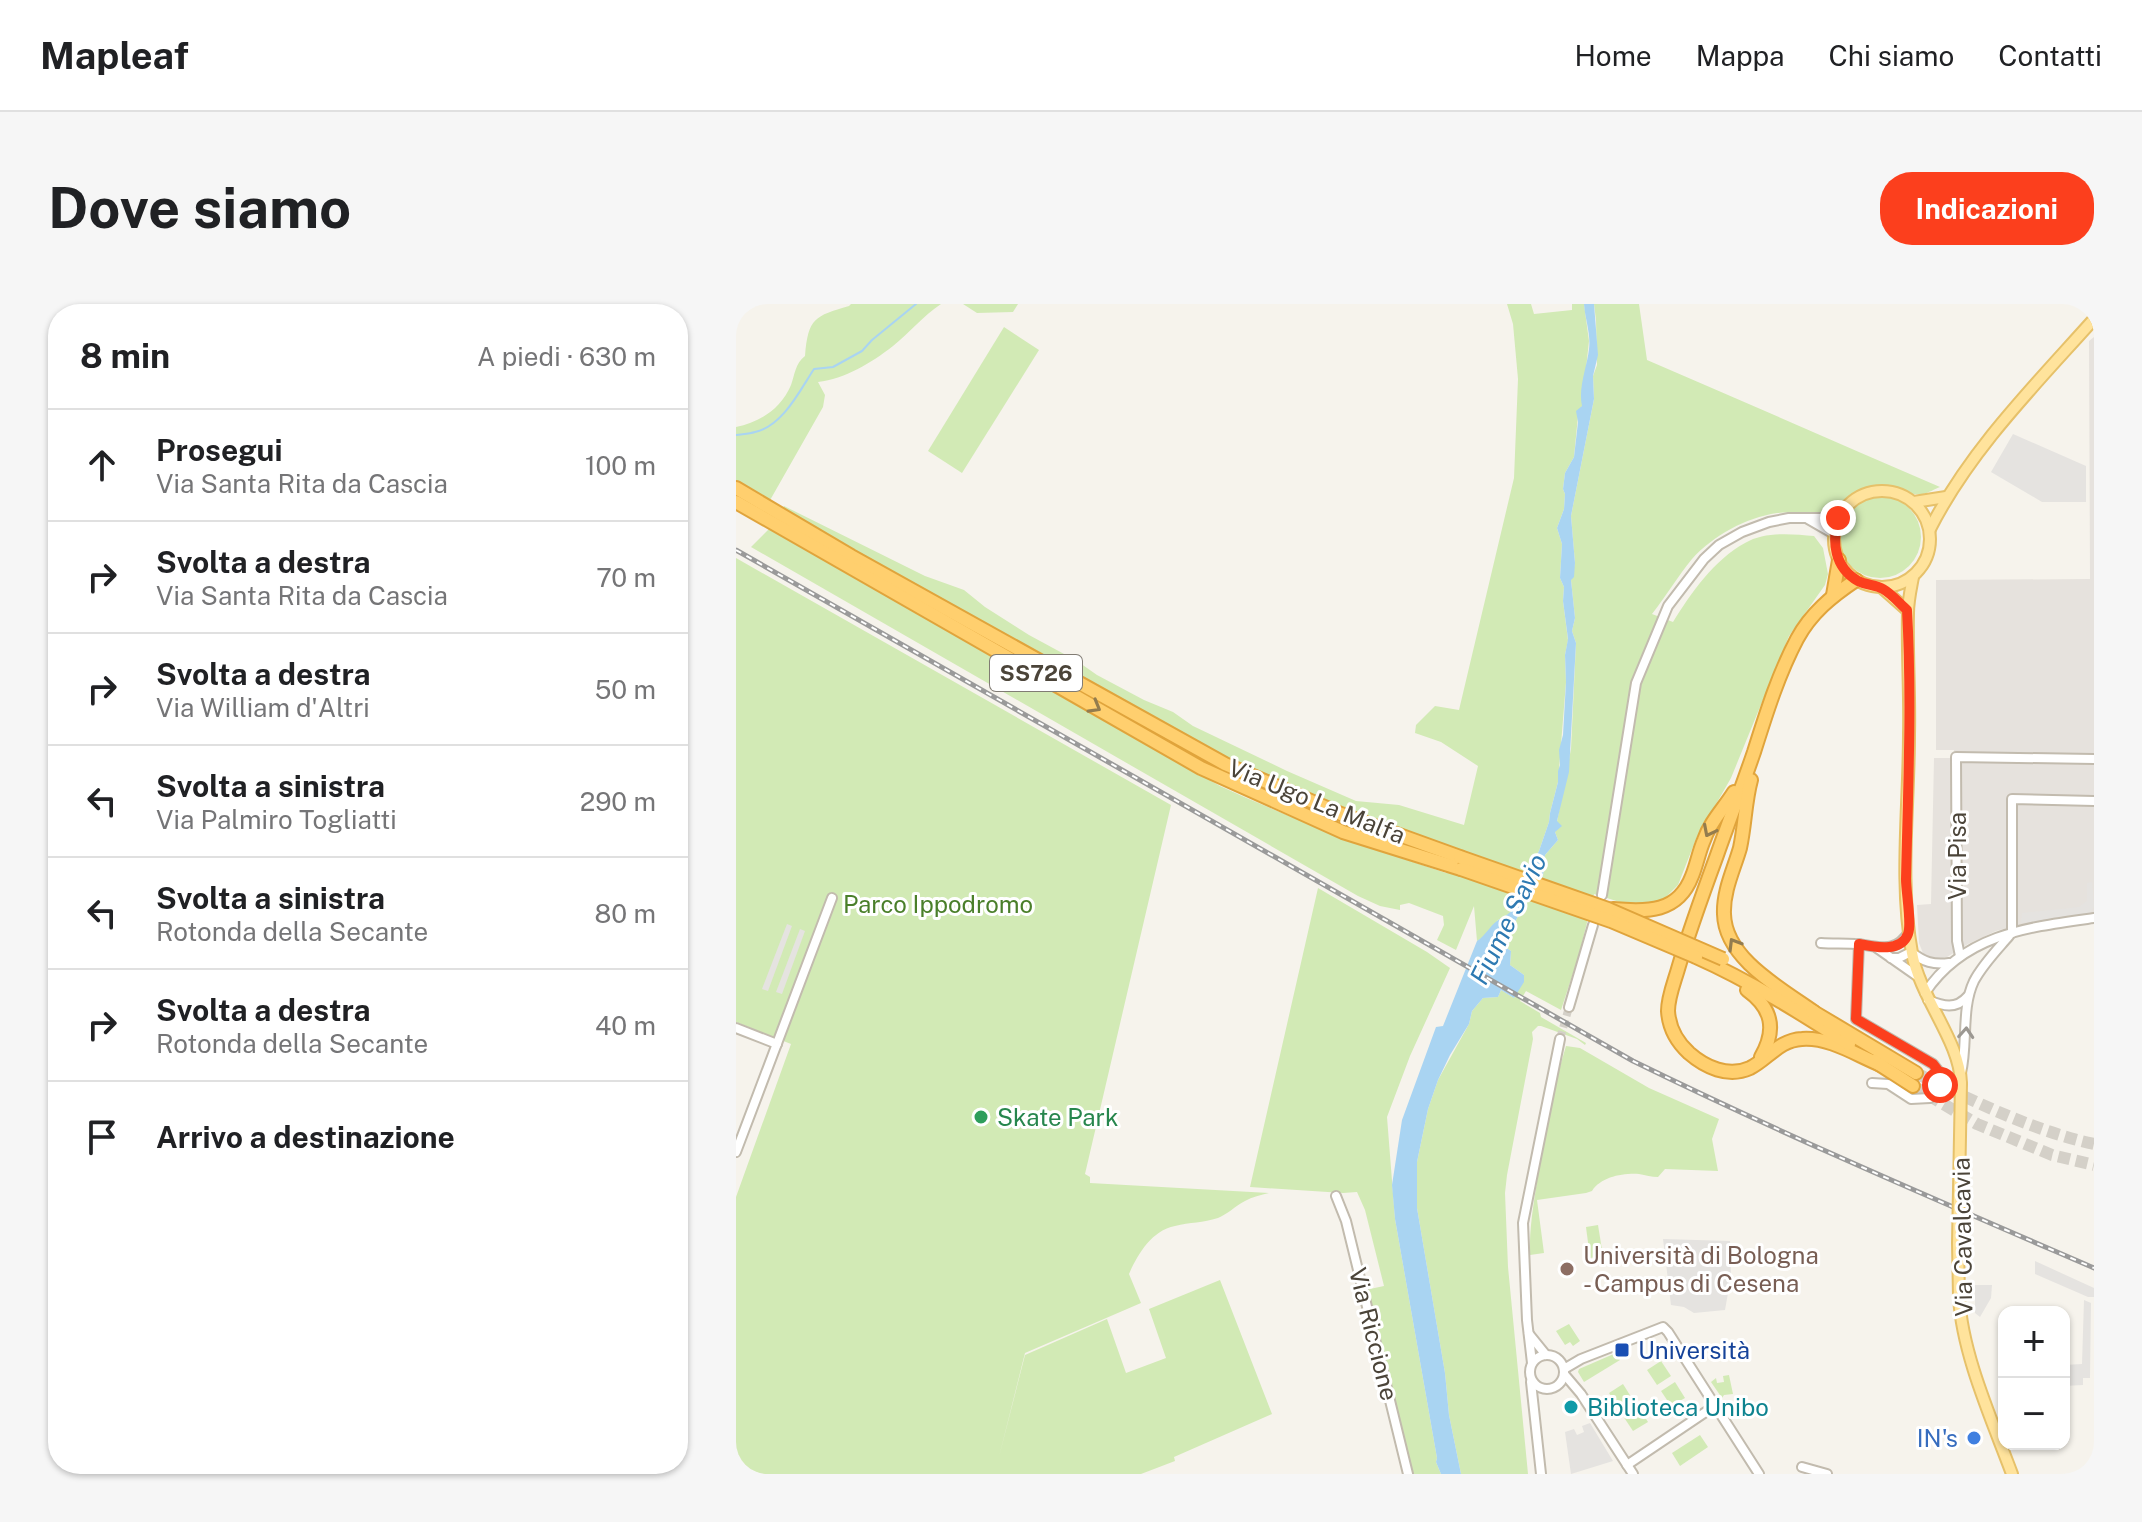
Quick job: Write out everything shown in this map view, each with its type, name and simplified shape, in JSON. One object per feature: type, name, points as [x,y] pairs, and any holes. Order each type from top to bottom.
[{"type":"highway","name":"Via Ugo La Malfa","points":[[736,488],[851,556],[1225,764],[1460,863],[1611,921],[1728,971],[1881,1065],[1915,1079],[1814,1012],[1723,959],[1608,909],[1460,863],[1343,832],[1201,768],[736,502]]},
{"type":"highway","points":[[1833,595],[1839,560]]},
{"type":"highway","points":[[1856,580],[1833,595],[1813,615],[1798,638],[1773,695],[1686,941],[1670,995],[1668,1013],[1677,1042],[1704,1064],[1719,1071],[1733,1072],[1751,1067],[1789,1041],[1816,1039],[1881,1065]]},
{"type":"highway","points":[[1773,695],[1748,792],[1740,846],[1726,894],[1725,923],[1727,934],[1747,963],[1814,1012]]},
{"type":"highway","points":[[1608,909],[1659,909],[1675,901],[1691,879],[1711,824],[1749,765]]},
{"type":"highway","points":[[1696,957],[1749,991],[1767,1010],[1770,1032],[1760,1060]]},
{"type":"main road","points":[[1930,529],[1946,497],[1987,441],[2093,319]]},
{"type":"main road","points":[[1877,491],[1898,493],[1914,502],[1925,515],[1930,529],[1929,554],[1921,568],[1899,585],[1869,586],[1856,580],[1846,571],[1835,549],[1834,534],[1838,518],[1849,503],[1877,491]]},
{"type":"main road","points":[[1914,502],[1946,497]]},
{"type":"main road","points":[[1913,577],[1907,610],[1909,734],[1906,891],[1909,932],[1917,976],[1947,1038],[1961,1079]]},
{"type":"main road","points":[[1881,587],[1907,610]]},
{"type":"main road","name":"Via Cavalcavia","points":[[1961,1079],[1960,1312],[1973,1366],[2012,1474]]},
{"type":"street","points":[[1807,518],[1834,534]]},
{"type":"street","points":[[1602,895],[1636,683],[1668,606],[1704,559],[1719,545],[1742,532],[1769,522],[1838,518]]},
{"type":"street","name":"Via Pisa","points":[[1960,956],[1957,941],[1956,757],[2094,759]]},
{"type":"street","points":[[2012,933],[2012,799],[2094,801]]},
{"type":"street","points":[[736,1152],[832,898]]},
{"type":"street","points":[[1971,992],[1959,1004],[1949,1006],[1926,997],[1931,983],[1965,951],[2038,926],[2094,918]]},
{"type":"street","points":[[1569,1007],[1593,925]]},
{"type":"street","points":[[1877,948],[1898,944],[1909,932]]},
{"type":"street","name":"Via Cavalcavia","points":[[1961,1079],[1973,983],[1986,962],[2012,933]]},
{"type":"street","points":[[1821,943],[1877,948],[1917,976]]},
{"type":"street","points":[[1859,944],[1856,1019],[1933,1064],[1940,1073],[1940,1085],[1930,1098],[1911,1099],[1888,1084],[1872,1083]]},
{"type":"street","points":[[1891,958],[1911,952],[1927,962],[1950,963]]},
{"type":"street","points":[[736,1028],[777,1044]]},
{"type":"street","points":[[1541,1474],[1529,1372],[1532,1363],[1523,1263],[1523,1223],[1560,1039]]},
{"type":"street","name":"Via Riccione","points":[[1336,1196],[1346,1221],[1408,1474]]},
{"type":"street","points":[[1559,1385],[1564,1372],[1581,1359],[1663,1327],[1759,1474]]},
{"type":"street","points":[[1528,1333],[1546,1355],[1558,1359],[1581,1359]]},
{"type":"street","points":[[1532,1363],[1546,1355]]},
{"type":"street","points":[[1558,1359],[1633,1474]]},
{"type":"street","points":[[1531,1381],[1544,1390],[1559,1385],[1568,1386],[1581,1394]]},
{"type":"street","points":[[1533,1412],[1536,1399],[1544,1390]]},
{"type":"street","points":[[1627,1465],[1716,1405]]},
{"type":"street","points":[[1802,1467],[1827,1474]]},
{"type":"shaded area","points":[[2094,337],[2094,915],[2018,925],[1996,931],[1947,957],[1929,957],[1923,953],[1919,943],[1917,905],[1931,904],[1934,758],[1954,758],[1954,750],[1936,750],[1936,580],[2090,579],[2089,341]]},
{"type":"shaded area","points":[[2013,434],[2086,466],[2086,502],[2042,502],[1991,472]]},
{"type":"shaded area","points":[[2092,882],[2094,906],[2089,915],[2021,923],[2022,913],[2079,907],[2087,901],[2087,883]]},
{"type":"shaded area","points":[[787,924],[792,926],[768,991],[762,989]]},
{"type":"shaded area","points":[[800,929],[805,931],[782,994],[776,992]]},
{"type":"shaded area","points":[[1663,1239],[1730,1241],[1731,1276],[1725,1310],[1694,1313],[1671,1305]]},
{"type":"shaded area","points":[[2035,1261],[2094,1288],[2094,1297],[2035,1274]]},
{"type":"shaded area","points":[[1975,1285],[1992,1285],[1991,1298],[1980,1317],[1975,1313]]},
{"type":"shaded area","points":[[2084,1300],[2091,1303],[2090,1378],[2083,1378],[2083,1385],[2070,1386],[2070,1365],[2082,1364]]},
{"type":"shaded area","points":[[1590,1423],[1613,1461],[1571,1474],[1565,1432],[1574,1429],[1577,1435],[1584,1432],[1582,1426]]},
{"type":"green space","points":[[851,304],[941,304],[876,358],[848,374],[818,382],[825,395],[823,407],[769,502],[736,483],[736,427],[753,422],[776,408],[805,356],[808,334],[815,320]]},
{"type":"green space","points":[[963,304],[1018,304],[1013,312],[977,313]]},
{"type":"green space","points":[[1507,304],[1531,304],[1534,314],[1572,310],[1572,304],[1584,304],[1589,341],[1582,406],[1578,416],[1574,457],[1565,473],[1564,509],[1557,528],[1562,544],[1560,578],[1564,587],[1568,640],[1566,682],[1558,782],[1539,851],[1528,868],[1509,914],[1498,920],[1487,935],[1477,941],[1474,906],[1456,950],[1437,940],[1444,925],[1443,916],[1409,903],[1400,905],[1400,910],[1380,906],[1358,896],[751,547],[770,528],[1220,786],[1332,833],[1446,873],[1457,848],[1351,813],[1230,762],[782,509],[784,506],[925,576],[964,590],[985,607],[1097,675],[1287,771],[1356,801],[1399,805],[1464,825],[1478,766],[1441,742],[1415,733],[1416,725],[1435,706],[1459,710],[1514,478],[1518,379],[1513,324]]},
{"type":"green space","points":[[1594,304],[1639,304],[1647,360],[1940,487],[1916,494],[1883,486],[1869,487],[1827,511],[1777,513],[1742,523],[1710,542],[1692,559],[1652,614],[1673,622],[1713,568],[1753,539],[1779,534],[1814,536],[1823,548],[1828,574],[1825,585],[1789,636],[1731,778],[1696,839],[1678,885],[1661,902],[1638,906],[1594,894],[1561,1010],[1526,991],[1520,1001],[1586,1043],[1541,1026],[1532,1032],[1507,1175],[1508,1267],[1528,1474],[1461,1474],[1417,1208],[1417,1162],[1428,1109],[1438,1080],[1469,1024],[1472,1011],[1483,998],[1498,997],[1501,990],[1514,998],[1524,975],[1510,965],[1511,951],[1498,942],[1508,937],[1543,876],[1545,855],[1558,840],[1555,832],[1571,749],[1576,643],[1572,631],[1575,618],[1571,580],[1575,563],[1571,516],[1594,399],[1593,376],[1597,365]]},
{"type":"green space","points":[[1004,327],[1039,350],[962,473],[928,451]]},
{"type":"green space","points":[[1872,496],[1888,496],[1903,503],[1914,514],[1921,537],[1918,553],[1909,566],[1888,578],[1872,578],[1857,571],[1846,560],[1839,545],[1839,529],[1846,514],[1857,503]]},
{"type":"green space","name":"Parco Ippodromo","points":[[736,558],[1171,805],[1085,1174],[1090,1177],[1090,1183],[1269,1193],[1248,1200],[1218,1218],[1175,1226],[1159,1233],[1141,1251],[1129,1274],[1141,1303],[1025,1353],[999,1457],[1025,1355],[1107,1319],[1126,1373],[1166,1358],[1149,1309],[1220,1280],[1272,1414],[1141,1474],[736,1474],[736,1197],[791,1044],[736,1022]]},
{"type":"green space","points":[[1318,888],[1450,968],[1410,1056],[1387,1117],[1395,1219],[1436,1462],[1441,1474],[1412,1474],[1365,1290],[1384,1286],[1365,1210],[1357,1192],[1250,1187]]},
{"type":"green space","points":[[1566,1046],[1580,1048],[1649,1088],[1719,1119],[1712,1139],[1718,1171],[1665,1169],[1658,1177],[1619,1175],[1606,1179],[1586,1193],[1537,1200],[1544,1253],[1530,1255],[1532,1215],[1541,1159]]},
{"type":"green space","points":[[1598,1225],[1603,1256],[1590,1258],[1586,1227]]},
{"type":"green space","points":[[1569,1324],[1580,1341],[1573,1346],[1570,1342],[1565,1345],[1556,1331]]},
{"type":"green space","points":[[1616,1353],[1620,1360],[1584,1382],[1579,1369]]},
{"type":"green space","points":[[1661,1361],[1671,1376],[1657,1385],[1647,1370]]},
{"type":"green space","points":[[1729,1375],[1733,1394],[1722,1398],[1711,1382],[1716,1378],[1717,1383],[1724,1382],[1723,1376]]},
{"type":"green space","points":[[1675,1382],[1685,1398],[1671,1406],[1661,1391]]},
{"type":"green space","points":[[1623,1384],[1633,1400],[1619,1409],[1609,1393]]},
{"type":"green space","points":[[1638,1406],[1648,1422],[1633,1431],[1623,1416]]},
{"type":"green space","points":[[1700,1435],[1708,1447],[1680,1466],[1672,1453]]},
{"type":"water","name":"Fiume Savio","points":[[1584,304],[1594,304],[1598,355],[1593,376],[1594,399],[1571,516],[1575,563],[1571,580],[1575,618],[1572,631],[1576,643],[1569,772],[1557,821],[1562,826],[1555,832],[1558,840],[1545,855],[1543,876],[1508,937],[1498,942],[1511,951],[1510,965],[1524,975],[1524,982],[1514,998],[1501,990],[1498,997],[1483,998],[1472,1011],[1469,1024],[1438,1080],[1428,1109],[1417,1162],[1417,1208],[1461,1474],[1441,1474],[1436,1462],[1392,1185],[1402,1120],[1436,1027],[1443,1026],[1477,941],[1514,908],[1512,897],[1539,851],[1558,782],[1568,639],[1564,587],[1560,578],[1562,544],[1557,528],[1564,509],[1565,473],[1574,457],[1578,422],[1576,411],[1582,406],[1582,385],[1589,349]]},
{"type":"waterway","points":[[736,435],[755,432],[774,423],[790,406],[814,369],[833,367],[862,351],[916,304]]},
{"type":"tunnel","points":[[1560,1039],[1569,1007]]},
{"type":"tunnel","points":[[1916,1073],[2025,1123],[2094,1144]]},
{"type":"tunnel","points":[[1913,1086],[1977,1124],[2052,1155],[2094,1165]]},
{"type":"railway","points":[[736,550],[1633,1061],[1804,1141],[2094,1268]]},
{"type":"place","name":"Skate Park","points":[[981,1117]]},
{"type":"place","name":"Università di Bologna - Campus di Cesena","points":[[1567,1269]]},
{"type":"place","name":"Università","points":[[1622,1350]]},
{"type":"place","name":"Biblioteca Unibo","points":[[1571,1407]]},
{"type":"place","name":"IN's","points":[[1974,1438]]},
{"type":"route","points":[[1838,518],[1834,534],[1839,560],[1856,580],[1881,587],[1907,610],[1909,641],[1906,891],[1909,932],[1904,940],[1888,947],[1859,944],[1856,1019],[1933,1064],[1940,1073],[1940,1085]]}]
